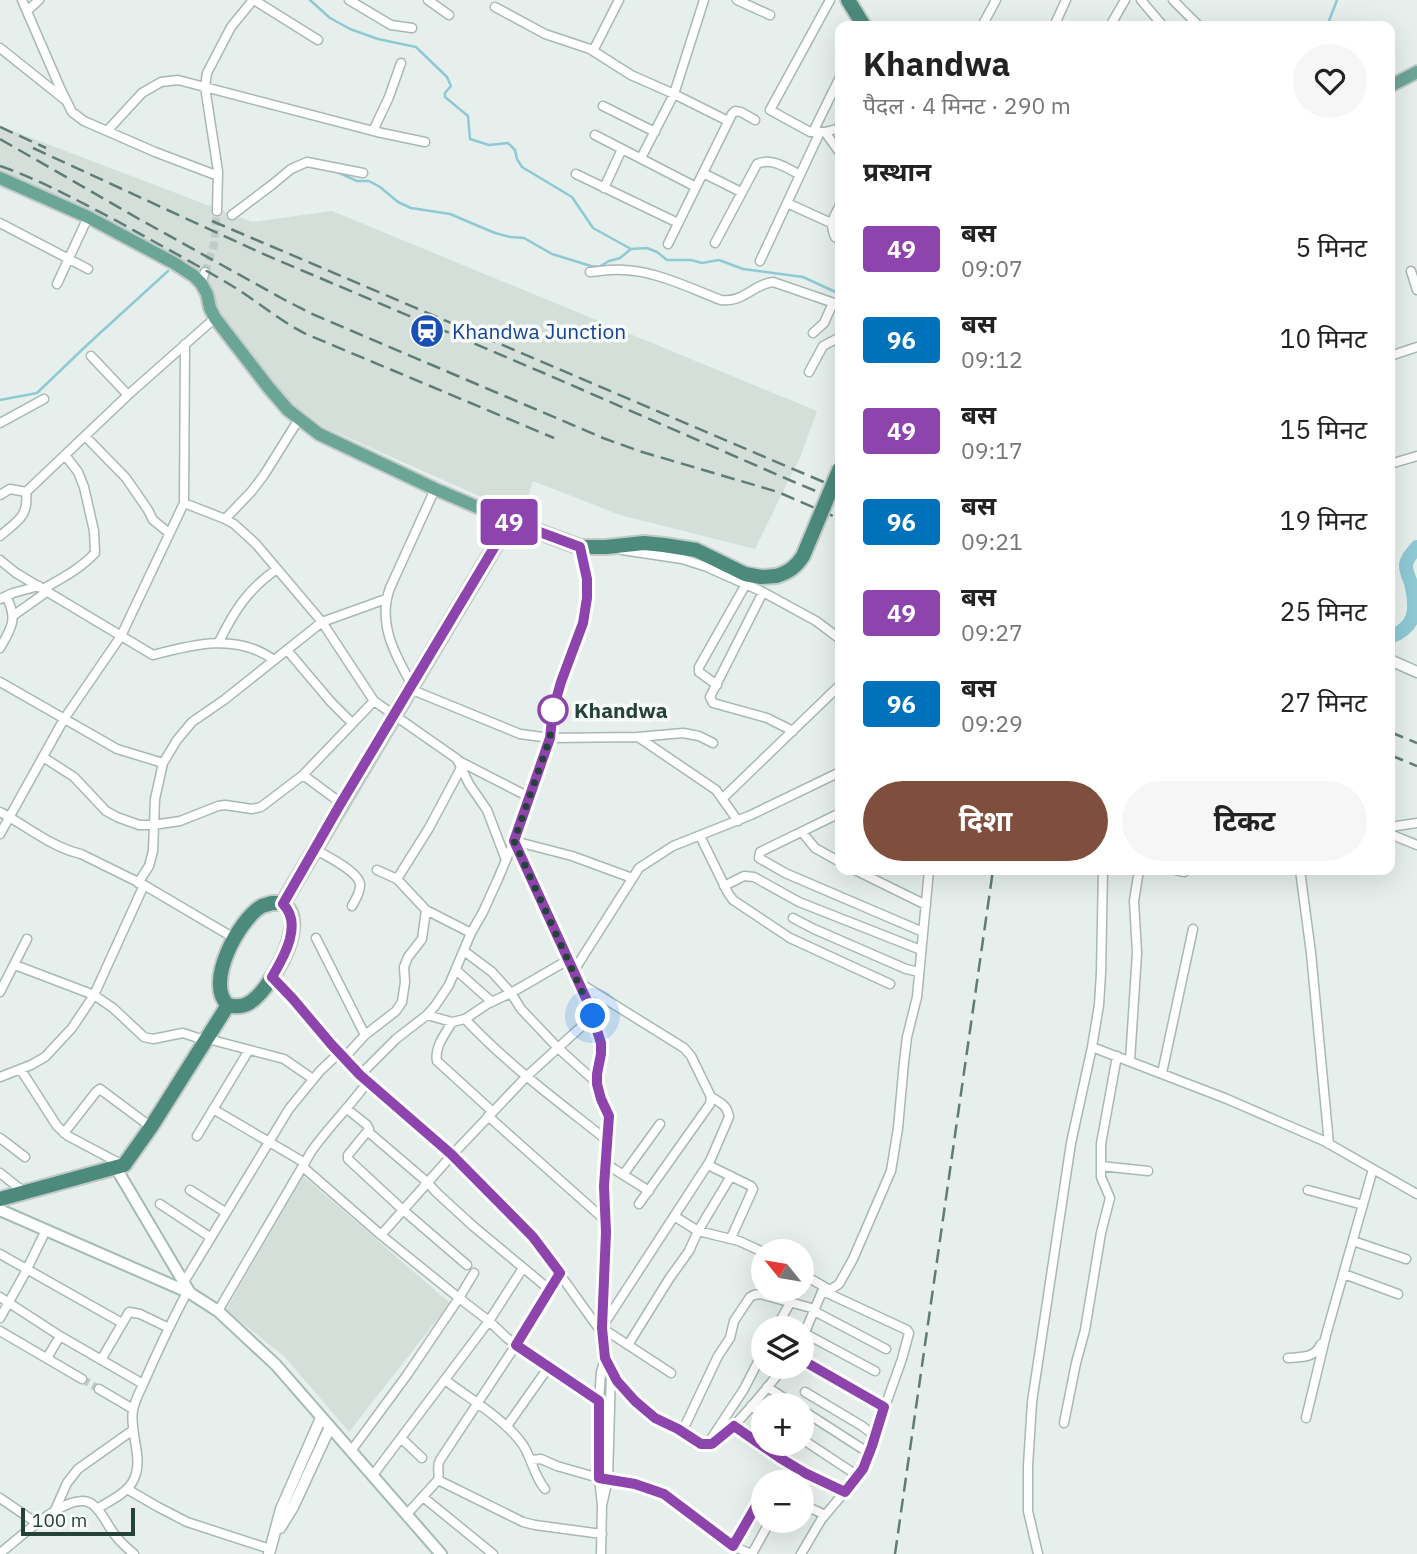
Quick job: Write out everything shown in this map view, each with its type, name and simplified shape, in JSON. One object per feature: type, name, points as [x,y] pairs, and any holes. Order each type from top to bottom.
[{"type":"highway","points":[[848,0],[861,21]]},
{"type":"highway","points":[[283,904],[510,521],[580,547],[643,543],[696,550],[745,573],[761,577],[776,576],[794,568],[803,556],[835,480]]},
{"type":"highway","points":[[272,903],[283,904],[289,910],[292,931],[281,963],[260,994],[242,1006],[228,1005],[220,995],[221,968],[234,938],[261,907],[272,903]]},
{"type":"highway","points":[[0,1199],[120,1167],[151,1127],[228,1005]]},
{"type":"main road","points":[[1395,83],[1417,72]]},
{"type":"main road","points":[[0,177],[88,217],[194,276],[203,277],[215,318],[288,410],[319,433],[435,489],[510,521]]},
{"type":"main road","points":[[120,1167],[187,1289]]},
{"type":"main road","points":[[0,1210],[187,1289],[218,1311],[276,1365],[441,1554]]},
{"type":"street","points":[[22,0],[72,112],[84,121],[155,152],[213,174],[218,171]]},
{"type":"street","points":[[27,11],[39,0]]},
{"type":"street","points":[[217,211],[218,171],[205,87],[207,73],[231,27],[253,0],[318,40]]},
{"type":"street","points":[[349,0],[391,25],[412,28]]},
{"type":"street","points":[[428,0],[449,15]]},
{"type":"street","points":[[593,51],[619,0]]},
{"type":"street","points":[[641,159],[674,94],[704,0]]},
{"type":"street","points":[[737,0],[770,15]]},
{"type":"street","points":[[830,0],[770,110],[810,132],[835,129]]},
{"type":"street","points":[[985,21],[996,0]]},
{"type":"street","points":[[1056,21],[1066,0]]},
{"type":"street","points":[[1114,21],[1125,0]]},
{"type":"street","points":[[1142,0],[1159,21]]},
{"type":"street","points":[[1173,0],[1194,21]]},
{"type":"street","points":[[495,6],[545,34],[593,51],[631,75],[728,121]]},
{"type":"street","points":[[0,48],[66,101]]},
{"type":"street","points":[[373,131],[401,63]]},
{"type":"street","points":[[107,131],[142,93],[161,82],[178,80],[425,142]]},
{"type":"street","points":[[760,261],[819,132],[835,90]]},
{"type":"street","points":[[603,106],[655,132]]},
{"type":"street","points":[[668,244],[735,111],[755,120]]},
{"type":"street","points":[[819,132],[835,148]]},
{"type":"street","points":[[595,135],[696,187]]},
{"type":"street","points":[[604,188],[622,149]]},
{"type":"street","points":[[715,243],[757,164],[764,160],[773,162],[800,175]]},
{"type":"street","points":[[232,215],[291,169],[307,162],[363,173]]},
{"type":"street","points":[[703,173],[741,192]]},
{"type":"street","points":[[576,174],[678,223]]},
{"type":"street","points":[[787,203],[831,223]]},
{"type":"street","points":[[835,215],[831,223],[835,237]]},
{"type":"street","points":[[57,284],[88,217]]},
{"type":"street","points":[[0,223],[88,269]]},
{"type":"street","points":[[590,272],[633,270],[730,301],[739,299],[763,284],[773,282],[835,304]]},
{"type":"street","points":[[1411,271],[1417,290]]},
{"type":"street","points":[[813,333],[824,323],[835,306]]},
{"type":"street","points":[[26,492],[128,395],[215,318]]},
{"type":"street","points":[[809,372],[823,346],[835,340]]},
{"type":"street","points":[[0,834],[64,719],[121,636],[184,503],[184,344]]},
{"type":"street","points":[[1395,354],[1417,347]]},
{"type":"street","points":[[91,356],[128,395]]},
{"type":"street","points":[[0,424],[44,399]]},
{"type":"street","points":[[225,519],[257,484],[299,419]]},
{"type":"street","points":[[86,436],[126,478],[153,520],[169,533]]},
{"type":"street","points":[[14,615],[43,589],[74,572],[95,553],[94,531],[84,487],[78,472],[65,455]]},
{"type":"street","points":[[1395,463],[1417,456]]},
{"type":"street","points":[[0,495],[10,489],[26,492]]},
{"type":"street","points":[[435,489],[386,599],[386,623],[390,638],[411,687],[520,734],[550,738],[692,733],[713,743]]},
{"type":"street","points":[[0,536],[24,515],[26,492]]},
{"type":"street","points":[[184,503],[234,524],[256,544],[322,622],[374,701],[459,764],[529,797]]},
{"type":"street","points":[[218,1311],[321,1137],[347,1109],[364,1078],[396,1039],[427,1015],[442,996],[456,970],[514,841],[550,738],[553,710],[583,623],[587,598],[587,579],[580,547]]},
{"type":"street","points":[[606,547],[682,559],[707,567],[762,592],[816,621],[835,635]]},
{"type":"street","points":[[0,560],[16,573],[153,655],[219,642],[252,648],[274,660]]},
{"type":"street","points":[[219,642],[239,604],[277,569]]},
{"type":"street","points":[[717,685],[699,672],[699,667],[746,584]]},
{"type":"street","points":[[0,648],[13,623],[14,615],[3,597],[43,589]]},
{"type":"street","points":[[762,592],[710,698],[713,703],[767,718],[793,731]]},
{"type":"street","points":[[0,1077],[21,1070],[45,1057],[78,1019],[94,995],[149,866],[153,851],[155,799],[163,763],[177,740],[192,722],[322,622],[386,599]]},
{"type":"street","points":[[287,650],[352,723]]},
{"type":"street","points":[[1395,662],[1417,672]]},
{"type":"street","points":[[0,681],[117,749],[163,763]]},
{"type":"street","points":[[723,798],[835,690]]},
{"type":"street","points":[[43,757],[74,777],[106,811],[139,825],[180,821],[225,805],[252,809],[261,807],[303,775],[374,701]]},
{"type":"street","points":[[638,737],[704,781],[723,798],[738,821]]},
{"type":"street","points":[[459,764],[487,810],[506,860]]},
{"type":"street","points":[[397,879],[429,828],[459,764]]},
{"type":"street","points":[[573,972],[632,878],[639,868],[652,858],[673,846],[738,821],[835,774]]},
{"type":"street","points":[[303,775],[341,803]]},
{"type":"street","points":[[0,812],[52,843],[81,854],[141,884],[234,938]]},
{"type":"street","points":[[835,816],[760,852],[759,858],[785,873],[923,932]]},
{"type":"street","points":[[1395,826],[1417,823]]},
{"type":"street","points":[[802,832],[815,848],[835,859]]},
{"type":"street","points":[[700,836],[733,900],[790,938],[890,984]]},
{"type":"street","points":[[1395,836],[1417,845]]},
{"type":"street","points":[[514,841],[572,856],[632,878]]},
{"type":"street","points":[[514,841],[593,1016],[601,1043],[597,1084],[609,1116],[604,1186],[606,1222],[602,1329],[605,1358],[611,1371],[635,1401],[655,1418],[701,1444],[712,1444],[720,1439],[751,1406]]},
{"type":"street","points":[[314,849],[352,872],[358,879],[359,893],[352,906]]},
{"type":"street","points":[[377,870],[397,879],[426,910],[471,933]]},
{"type":"street","points":[[865,875],[926,905]]},
{"type":"street","points":[[824,1289],[830,1290],[839,1284],[853,1259],[891,1171],[907,1037],[915,1007],[929,875]]},
{"type":"street","points":[[1038,1554],[1028,1511],[1032,1402],[1071,1143],[1099,1005],[1103,875]]},
{"type":"street","points":[[1130,1061],[1137,953],[1134,901],[1138,875]]},
{"type":"street","points":[[1301,875],[1311,953],[1329,1144]]},
{"type":"street","points":[[724,886],[744,876],[754,877],[799,902],[921,950]]},
{"type":"street","points":[[97,1509],[133,1483],[138,1469],[133,1409],[210,1237],[289,1109],[313,1079],[396,1011],[402,1002],[404,967],[422,939],[426,910]]},
{"type":"street","points":[[793,918],[895,964],[919,972]]},
{"type":"street","points":[[1162,1073],[1193,929]]},
{"type":"street","points":[[316,938],[365,1035]]},
{"type":"street","points":[[0,992],[27,939]]},
{"type":"street","points":[[464,951],[492,972],[521,1009],[597,1084]]},
{"type":"street","points":[[427,1015],[452,1022],[465,1019],[568,960]]},
{"type":"street","points":[[15,965],[94,995],[113,1008],[144,1037],[153,1039],[183,1033],[208,1039],[284,1059],[313,1079]]},
{"type":"street","points":[[456,970],[492,1002]]},
{"type":"street","points":[[272,977],[341,1056],[452,1155],[533,1237],[602,1329],[671,1373]]},
{"type":"street","points":[[578,982],[684,1048],[691,1056],[712,1097],[728,1109],[729,1117],[708,1165],[602,1329]]},
{"type":"street","points":[[381,1236],[427,1182],[526,1077],[593,1016]]},
{"type":"street","points":[[465,1019],[526,1077],[608,1141]]},
{"type":"street","points":[[452,1022],[438,1047],[435,1055],[437,1060],[606,1222]]},
{"type":"street","points":[[1092,1047],[1227,1099],[1329,1144],[1417,1194]]},
{"type":"street","points":[[197,1136],[249,1050]]},
{"type":"street","points":[[1064,1423],[1085,1330],[1101,1233],[1111,1198],[1101,1177],[1101,1144],[1118,1056]]},
{"type":"street","points":[[21,1070],[64,1133],[120,1167]]},
{"type":"street","points":[[64,1133],[100,1089],[151,1127]]},
{"type":"street","points":[[639,1204],[710,1104],[712,1097]]},
{"type":"street","points":[[213,1109],[304,1165],[381,1236],[516,1345],[599,1401]]},
{"type":"street","points":[[347,1109],[367,1125],[369,1133],[427,1182],[464,1218],[550,1290]]},
{"type":"street","points":[[622,1175],[660,1124]]},
{"type":"street","points":[[369,1133],[360,1140],[348,1155],[348,1159],[467,1265]]},
{"type":"street","points":[[0,1138],[25,1157]]},
{"type":"street","points":[[606,1164],[649,1191]]},
{"type":"street","points":[[708,1165],[753,1189],[731,1238]]},
{"type":"street","points":[[1101,1166],[1148,1171]]},
{"type":"street","points":[[1306,1418],[1326,1335],[1373,1169]]},
{"type":"street","points":[[0,1173],[24,1192]]},
{"type":"street","points":[[628,1345],[668,1279],[689,1251],[731,1176]]},
{"type":"street","points":[[190,1190],[225,1212]]},
{"type":"street","points":[[1308,1190],[1363,1205]]},
{"type":"street","points":[[160,1204],[210,1237]]},
{"type":"street","points":[[674,1216],[698,1231],[731,1238],[751,1247]]},
{"type":"street","points":[[0,1318],[4,1300],[27,1270],[46,1230]]},
{"type":"street","points":[[1353,1241],[1406,1259]]},
{"type":"street","points":[[0,1254],[122,1323]]},
{"type":"street","points":[[373,1475],[489,1321],[523,1268]]},
{"type":"street","points":[[351,1451],[407,1375],[474,1273]]},
{"type":"street","points":[[407,1514],[438,1480],[440,1460],[560,1273]]},
{"type":"street","points":[[1344,1274],[1398,1294]]},
{"type":"street","points":[[801,1554],[825,1515],[858,1476],[869,1453],[909,1333],[814,1282]]},
{"type":"street","points":[[812,1316],[824,1289]]},
{"type":"street","points":[[682,1432],[718,1356],[730,1338],[734,1321],[754,1295],[760,1294],[815,1310],[886,1349]]},
{"type":"street","points":[[4,1300],[143,1384]]},
{"type":"street","points":[[783,1316],[790,1303]]},
{"type":"street","points":[[102,1360],[129,1312],[169,1328]]},
{"type":"street","points":[[0,1331],[82,1379]]},
{"type":"street","points":[[1288,1358],[1307,1357],[1318,1350],[1326,1335]]},
{"type":"street","points":[[47,1358],[60,1336]]},
{"type":"street","points":[[814,1341],[875,1371]]},
{"type":"street","points":[[603,1478],[599,1401],[605,1358]]},
{"type":"street","points":[[814,1367],[884,1407]]},
{"type":"street","points":[[507,1426],[548,1368]]},
{"type":"street","points":[[601,1554],[603,1478],[611,1371]]},
{"type":"street","points":[[707,1445],[751,1375]]},
{"type":"street","points":[[762,1393],[774,1379]]},
{"type":"street","points":[[445,1380],[507,1426],[522,1443],[538,1481],[545,1489]]},
{"type":"street","points":[[767,1387],[776,1393]]},
{"type":"street","points":[[99,1389],[133,1409]]},
{"type":"street","points":[[805,1392],[862,1426],[871,1433],[873,1440]]},
{"type":"street","points":[[127,1489],[187,1522],[270,1552],[281,1509],[321,1418]]},
{"type":"street","points":[[814,1418],[869,1453]]},
{"type":"street","points":[[734,1426],[805,1473],[845,1492]]},
{"type":"street","points":[[274,1538],[293,1507],[330,1427]]},
{"type":"street","points":[[55,1510],[67,1483],[78,1469],[133,1430]]},
{"type":"street","points":[[401,1438],[422,1458]]},
{"type":"street","points":[[814,1447],[858,1476]]},
{"type":"street","points":[[531,1460],[541,1459],[556,1466],[635,1484],[664,1494],[733,1546],[752,1554],[763,1533]]},
{"type":"street","points":[[438,1480],[523,1522],[603,1534]]},
{"type":"street","points":[[423,1497],[493,1554]]},
{"type":"street","points":[[0,1498],[37,1524]]},
{"type":"street","points":[[1,1551],[55,1510],[66,1504],[85,1500],[97,1509],[117,1538],[134,1554]]},
{"type":"street","points":[[814,1510],[825,1515]]},
{"type":"street","points":[[733,1546],[751,1515]]},
{"type":"shaded area","name":"Khandwa Junction","points":[[0,126],[252,222],[332,211],[817,411],[801,455],[755,549],[620,515],[533,481],[522,515],[324,427],[283,396],[250,356],[213,306],[208,280],[72,203],[0,174]]},
{"type":"shaded area","points":[[303,1176],[450,1303],[349,1432],[285,1357],[226,1310]]},
{"type":"waterway","points":[[310,0],[330,18],[350,29],[378,39],[416,47],[447,77],[451,86],[445,97],[468,116],[470,139],[489,145],[508,143],[515,150],[522,167],[572,197],[593,228],[631,249],[647,248],[667,260],[702,263],[719,260],[743,269],[803,277],[835,292]]},
{"type":"waterway","points":[[1329,21],[1337,0]]},
{"type":"waterway","points":[[335,171],[357,181],[369,181],[411,208],[450,214],[495,233],[524,238],[552,254],[591,266],[599,267],[620,258],[631,249]]},
{"type":"waterway","points":[[0,400],[37,393],[168,271]]},
{"type":"waterway","points":[[1395,635],[1406,628],[1413,616],[1413,592],[1406,566],[1408,558],[1417,547]]},
{"type":"tunnel","points":[[205,272],[214,245],[217,211]]},
{"type":"tunnel","points":[[82,1379],[99,1389]]},
{"type":"railway","points":[[0,127],[46,148]]},
{"type":"railway","points":[[0,139],[310,313],[603,438],[778,492],[835,517]]},
{"type":"railway","points":[[33,148],[261,253],[835,499]]},
{"type":"railway","points":[[0,166],[45,184],[117,221],[234,287],[306,334],[554,438]]},
{"type":"railway","points":[[212,221],[835,487]]},
{"type":"railway","points":[[1395,734],[1417,743]]},
{"type":"railway","points":[[1395,757],[1417,766]]},
{"type":"railway","points":[[895,1554],[992,875]]},
{"type":"bus line","name":"49","points":[[751,1515],[733,1546],[664,1494],[635,1484],[599,1478],[599,1401],[516,1345],[560,1273],[533,1237],[451,1154],[360,1075],[272,977],[281,963],[292,931],[289,910],[283,904],[510,521],[580,547],[587,579],[583,623],[561,682],[553,710],[550,738],[514,841],[589,1005],[601,1043],[597,1084],[609,1116],[604,1186],[606,1232],[602,1328],[605,1358],[617,1381],[655,1418],[707,1445],[720,1439],[734,1426],[800,1470]]},
{"type":"bus line","name":"49","points":[[814,1367],[884,1407],[863,1469],[845,1492],[814,1477]]},
{"type":"place","name":"Khandwa Junction","points":[[427,331]]},
{"type":"place","name":"Khandwa","points":[[553,710]]},
{"type":"route","points":[[553,710],[550,738],[514,841],[593,1016]]}]
